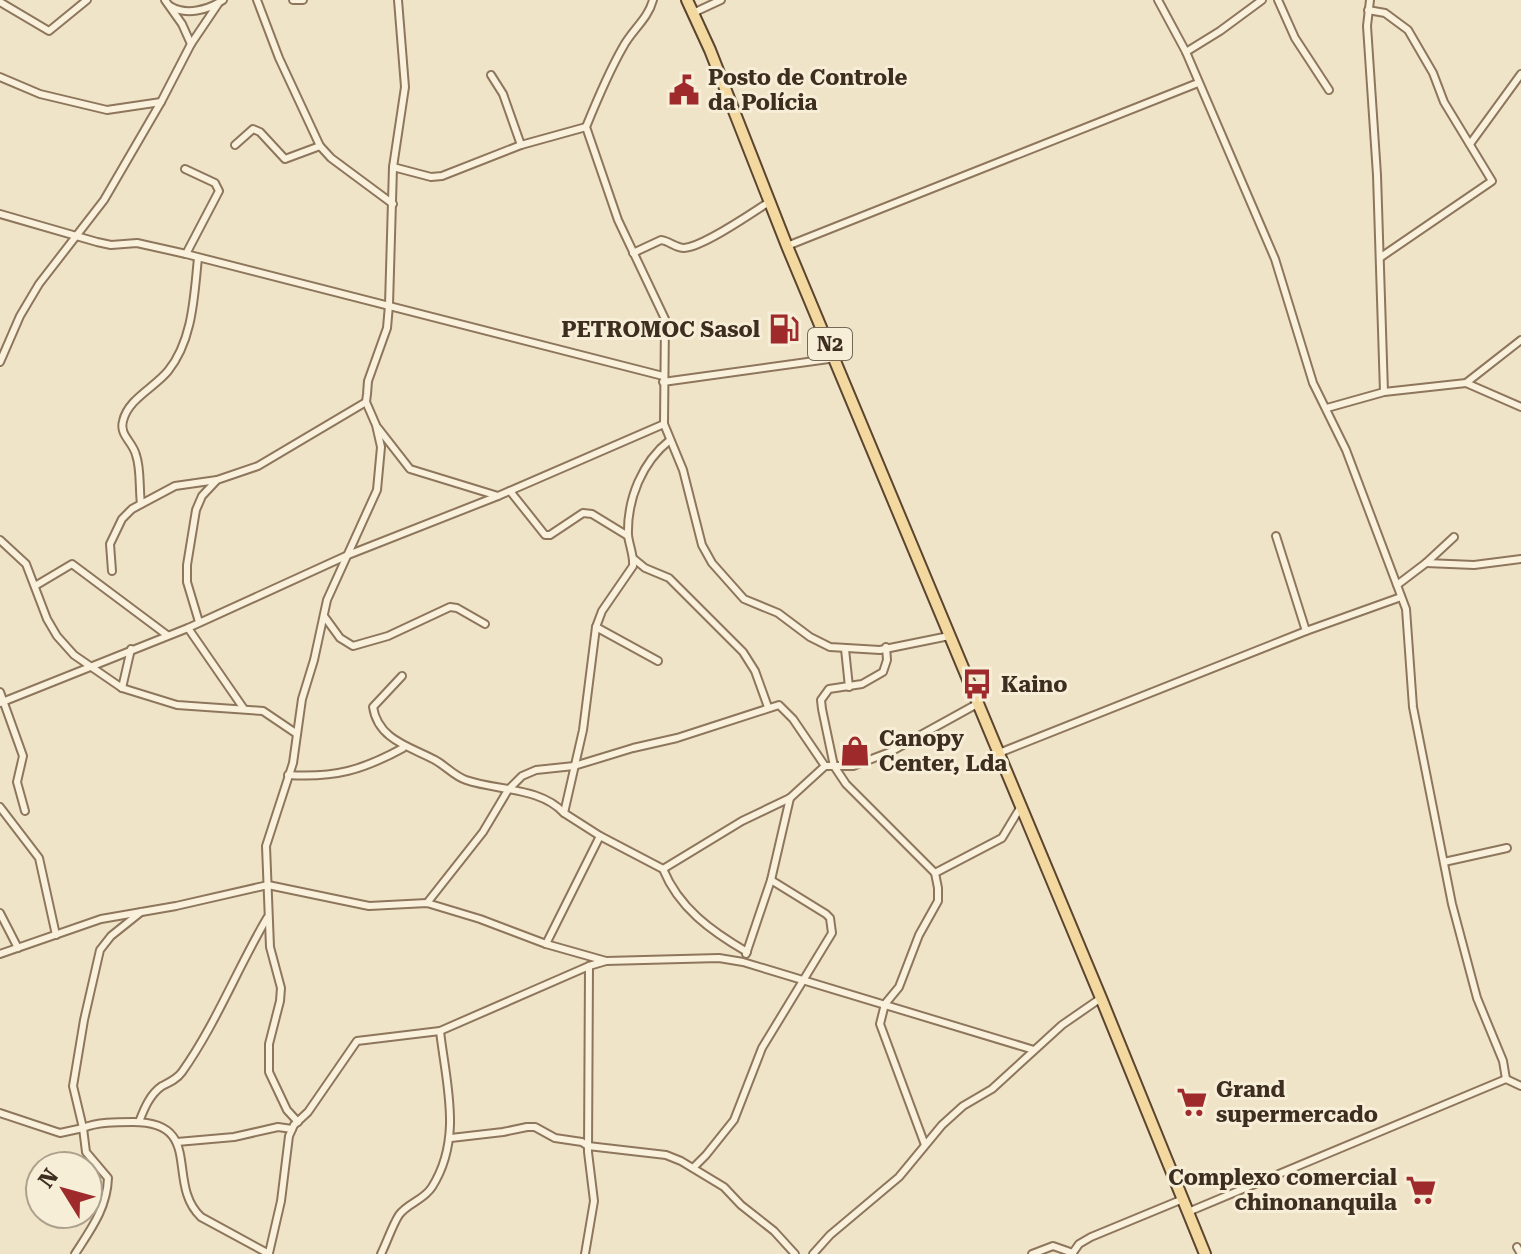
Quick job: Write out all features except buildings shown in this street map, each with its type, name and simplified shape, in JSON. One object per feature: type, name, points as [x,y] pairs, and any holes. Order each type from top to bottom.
[{"type":"main road","name":"N2","points":[[687,0],[728,92],[787,246],[1205,1254]]},
{"type":"street","points":[[0,2],[49,31],[87,0]]},
{"type":"street","points":[[257,0],[279,58],[320,146],[331,158],[393,204]]},
{"type":"street","points":[[293,0],[303,0]]},
{"type":"street","points":[[398,0],[405,87],[393,167],[389,305],[387,328],[368,381],[366,402],[376,425],[405,465],[417,473],[498,496]]},
{"type":"street","points":[[653,0],[646,17],[623,46],[586,127],[618,220],[665,319],[664,424],[683,470],[702,545],[731,587],[751,604],[778,613],[820,643],[845,649],[880,650],[949,636]]},
{"type":"street","points":[[693,13],[721,0]]},
{"type":"street","points":[[1158,0],[1186,52],[1275,259],[1308,370],[1327,408],[1401,597],[1410,633],[1413,707],[1452,904],[1477,998],[1503,1061],[1506,1079]]},
{"type":"street","points":[[1186,52],[1262,0]]},
{"type":"street","points":[[1278,0],[1295,38],[1329,90]]},
{"type":"street","points":[[1370,0],[1384,392]]},
{"type":"street","points":[[166,2],[184,12],[221,2]]},
{"type":"street","points":[[166,2],[182,24],[191,44]]},
{"type":"street","points":[[0,362],[20,316],[39,284],[104,200],[191,44],[221,2]]},
{"type":"street","points":[[1368,10],[1385,13],[1408,30],[1433,73],[1444,102],[1491,178],[1490,184],[1381,257]]},
{"type":"street","points":[[1470,144],[1521,74]]},
{"type":"street","points":[[491,75],[503,94],[521,145]]},
{"type":"street","points":[[0,77],[40,94],[107,110],[161,102]]},
{"type":"street","points":[[787,246],[1198,83]]},
{"type":"street","points":[[393,167],[431,177],[442,176],[521,145],[586,127]]},
{"type":"street","points":[[235,145],[253,129],[260,132],[285,159],[320,146]]},
{"type":"street","points":[[185,169],[215,183],[219,191],[186,254]]},
{"type":"street","points":[[633,253],[661,240],[683,248],[689,247],[769,202]]},
{"type":"street","points":[[0,214],[111,245],[137,243],[186,254],[663,379],[836,358]]},
{"type":"street","points":[[141,504],[137,456],[125,437],[122,424],[126,412],[169,369],[178,355],[192,312],[198,258]]},
{"type":"street","points":[[1466,383],[1521,340]]},
{"type":"street","points":[[1327,408],[1384,392],[1466,383],[1521,407]]},
{"type":"street","points":[[112,571],[110,544],[115,532],[122,519],[141,504],[175,486],[217,480],[258,466],[366,402]]},
{"type":"street","points":[[1,702],[188,628],[348,555],[498,496],[664,424]]},
{"type":"street","points":[[298,1122],[287,1110],[269,1072],[269,1044],[281,988],[270,947],[266,846],[288,775],[302,699],[327,600],[377,490],[381,458],[376,425]]},
{"type":"street","points":[[564,813],[583,730],[596,627],[602,611],[629,573],[634,559],[628,536],[641,473],[670,440]]},
{"type":"street","points":[[199,622],[187,582],[189,546],[196,510],[202,496],[217,480]]},
{"type":"street","points":[[510,491],[545,535],[550,535],[583,513],[592,514],[628,536]]},
{"type":"street","points":[[1276,536],[1306,631]]},
{"type":"street","points":[[1397,585],[1454,537]]},
{"type":"street","points":[[0,540],[22,557],[57,636],[88,666],[122,688],[177,705],[263,711],[297,734]]},
{"type":"street","points":[[634,559],[645,568],[669,578],[743,652],[759,679],[768,707]]},
{"type":"street","points":[[1426,563],[1483,565],[1521,559]]},
{"type":"street","points":[[35,586],[72,564],[167,635]]},
{"type":"street","points":[[998,754],[1306,631],[1401,597]]},
{"type":"street","points":[[324,616],[340,638],[353,646],[388,636],[450,607],[485,624]]},
{"type":"street","points":[[596,627],[658,661]]},
{"type":"street","points":[[188,628],[244,709]]},
{"type":"street","points":[[886,647],[887,660],[883,672],[862,684],[829,689],[821,700],[834,766],[846,784],[935,873],[939,897],[919,935],[899,987],[885,1004],[881,1030],[925,1145]]},
{"type":"street","points":[[122,688],[131,649]]},
{"type":"street","points":[[845,649],[849,687]]},
{"type":"street","points":[[402,676],[373,707],[374,714],[403,748],[434,760],[466,780],[538,796],[600,836],[663,869],[683,905],[747,952]]},
{"type":"street","points":[[0,692],[1,702],[23,756],[17,782],[25,811]]},
{"type":"street","points":[[663,869],[742,821],[790,798],[825,766],[853,766],[890,752],[977,704]]},
{"type":"street","points":[[427,903],[483,832],[508,790],[522,776],[536,770],[574,766],[677,738],[779,705],[793,719],[825,766]]},
{"type":"street","points":[[288,775],[317,777],[342,774],[374,764],[403,748]]},
{"type":"street","points":[[743,962],[771,880],[790,798]]},
{"type":"street","points":[[0,807],[39,858],[56,935]]},
{"type":"street","points":[[935,873],[1002,838],[1020,808]]},
{"type":"street","points":[[546,944],[600,836]]},
{"type":"street","points":[[1444,862],[1507,848]]},
{"type":"street","points":[[693,1168],[734,1120],[762,1048],[832,933],[830,918],[771,880]]},
{"type":"street","points":[[0,954],[101,919],[268,885],[369,906],[427,903],[606,961]]},
{"type":"street","points":[[75,1254],[105,1204],[108,1191],[108,1178],[86,1152],[73,1086],[84,1020],[100,950],[111,936],[141,911]]},
{"type":"street","points":[[0,913],[18,948]]},
{"type":"street","points":[[139,1122],[145,1105],[159,1088],[180,1075],[217,1014],[268,917]]},
{"type":"street","points":[[0,1113],[60,1133],[101,1124],[139,1122],[172,1133],[194,1210],[201,1217],[269,1253],[292,1129],[308,1112],[357,1041],[440,1031],[606,961],[719,958],[743,962],[1034,1050]]},
{"type":"street","points":[[585,1254],[594,1201],[588,1146],[589,966]]},
{"type":"street","points":[[813,1254],[830,1235],[899,1177],[963,1106],[992,1089],[1062,1025],[1101,998]]},
{"type":"street","points":[[381,1254],[399,1215],[432,1187],[451,1138],[450,1095],[440,1031]]},
{"type":"street","points":[[1188,1212],[1506,1079],[1521,1086]]},
{"type":"street","points":[[177,1142],[234,1137],[278,1127],[292,1129]]},
{"type":"street","points":[[451,1138],[535,1127],[555,1138],[582,1142],[588,1146],[666,1155],[724,1187],[795,1254]]},
{"type":"street","points":[[1032,1254],[1053,1246],[1073,1253],[1079,1244],[1091,1237],[1183,1199]]},
{"type":"place","name":"Posto de Controle da Polícia","points":[[684,90]]},
{"type":"place","name":"PETROMOC Sasol","points":[[784,329]]},
{"type":"place","name":"Kaino","points":[[977,684]]},
{"type":"place","name":"Canopy Center, Lda","points":[[855,751]]},
{"type":"place","name":"Grand supermercado","points":[[1192,1102]]},
{"type":"place","name":"Complexo comercial chinonanquila","points":[[1421,1190]]}]
